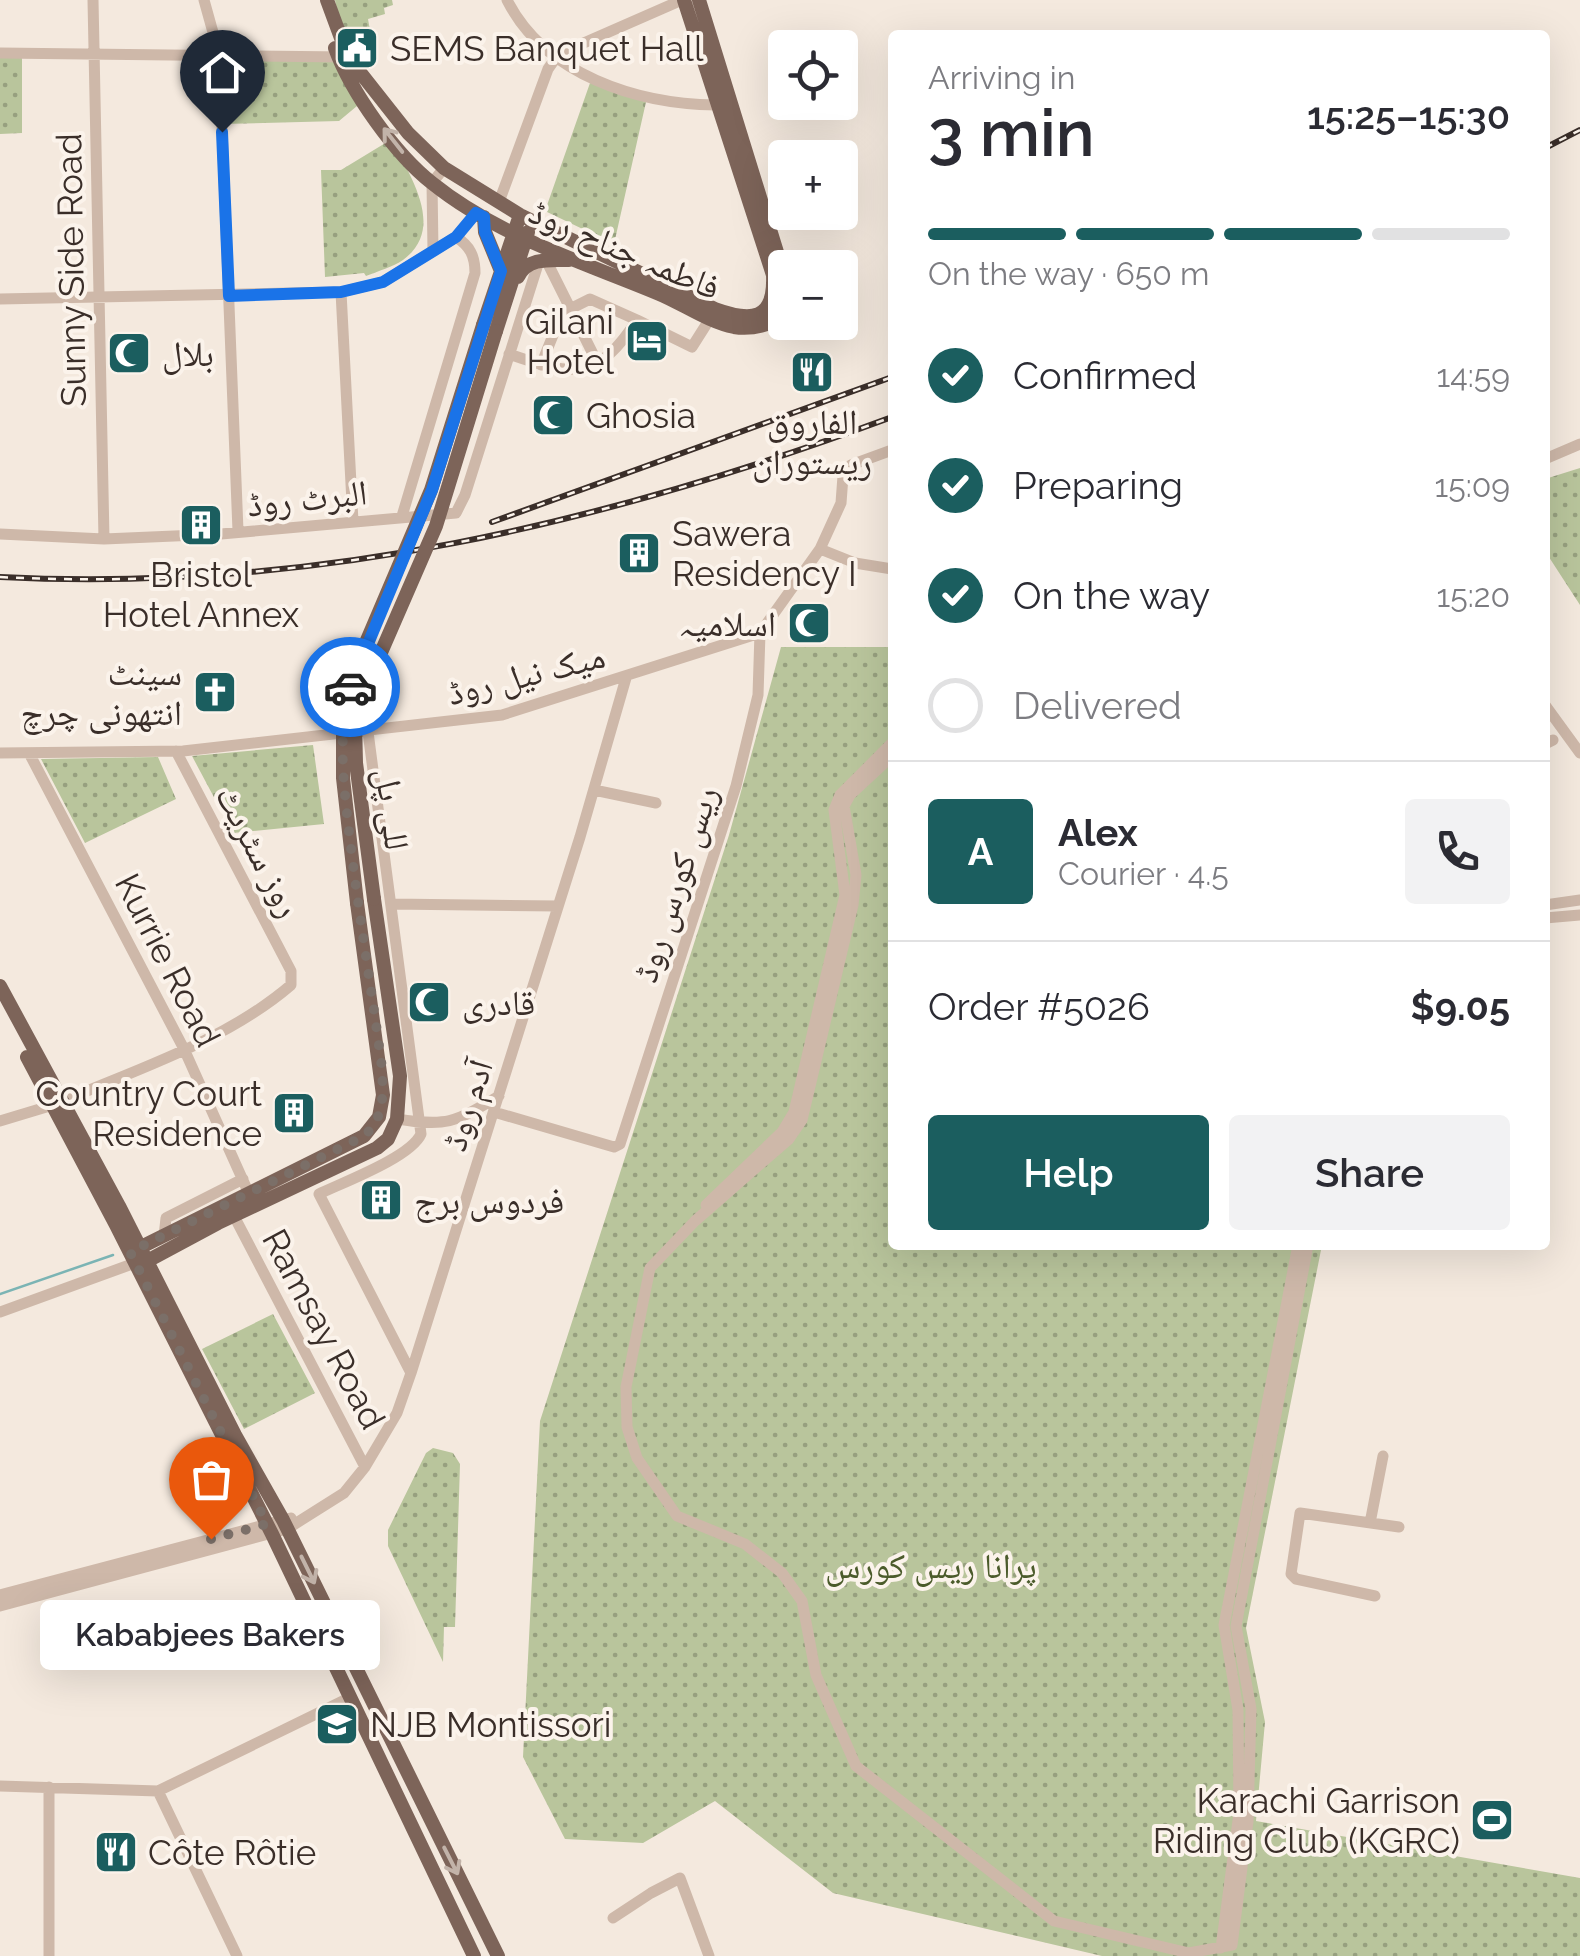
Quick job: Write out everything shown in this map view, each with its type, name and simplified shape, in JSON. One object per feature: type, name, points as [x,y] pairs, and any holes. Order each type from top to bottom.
[{"type":"main road","name":"فاطمہ جناح روڈ","points":[[318,0],[365,104],[412,165],[432,183],[519,237],[726,325],[754,328],[768,323]]},
{"type":"main road","name":"فاطمہ جناح روڈ","points":[[327,0],[344,57],[408,133],[444,168],[526,218],[731,314],[758,315],[773,294],[773,276],[716,105]]},
{"type":"main road","points":[[683,0],[716,105]]},
{"type":"main road","points":[[698,0],[776,250]]},
{"type":"main road","points":[[480,215],[501,271]]},
{"type":"main road","points":[[501,314],[526,218]]},
{"type":"main road","points":[[489,328],[501,271],[519,237]]},
{"type":"main road","points":[[489,328],[501,314],[522,268],[542,261],[580,260]]},
{"type":"main road","name":"للی پل","points":[[398,1120],[400,1076],[356,763],[356,722],[373,671],[436,526],[489,328]]},
{"type":"main road","name":"للی پل","points":[[250,1196],[364,1136],[379,1117],[382,1068],[343,778],[343,713],[365,646],[432,490],[489,328]]},
{"type":"main road","points":[[0,986],[32,1057]]},
{"type":"main road","points":[[0,1007],[58,1103],[498,1956]]},
{"type":"main road","points":[[154,1279],[168,1242],[234,1216],[377,1148],[398,1120]]},
{"type":"main road","points":[[138,1258],[250,1196]]},
{"type":"main road","points":[[138,1258],[154,1279],[234,1435],[349,1698],[474,1956]]},
{"type":"main road","points":[[407,1817],[424,1807]]},
{"type":"street","name":"Sunny Side Road","points":[[94,0],[104,539]]},
{"type":"street","points":[[204,0],[219,54],[238,532]]},
{"type":"street","points":[[508,0],[525,28],[555,59],[647,98],[686,105],[716,105]]},
{"type":"street","points":[[498,202],[555,59],[683,0]]},
{"type":"street","points":[[0,53],[344,57]]},
{"type":"street","points":[[433,251],[432,183],[444,168]]},
{"type":"street","points":[[0,300],[341,292],[383,282],[456,237],[480,215]]},
{"type":"street","name":"البرٹ روڈ","points":[[0,534],[104,539],[238,532],[402,516],[475,273],[471,251],[456,237]]},
{"type":"street","points":[[402,516],[456,513],[460,509],[542,261]]},
{"type":"street","points":[[542,261],[598,364]]},
{"type":"street","points":[[341,292],[353,522]]},
{"type":"street","points":[[541,366],[559,318],[590,299],[692,347],[711,318]]},
{"type":"street","points":[[509,354],[569,371],[598,364],[620,346],[637,320]]},
{"type":"street","points":[[1550,457],[1580,444]]},
{"type":"street","points":[[760,633],[820,549],[841,502],[843,476],[851,465],[888,451]]},
{"type":"street","points":[[820,549],[855,563],[888,568]]},
{"type":"street","name":"میک نیل روڈ","points":[[0,753],[176,751],[502,716],[760,633]]},
{"type":"street","name":"ریس کورس روڈ","points":[[494,1112],[618,1146],[736,786],[758,696],[760,633]]},
{"type":"street","name":"آدم روڈ","points":[[277,1527],[344,1493],[397,1413],[499,1096],[626,678]]},
{"type":"street","points":[[1550,712],[1580,753]]},
{"type":"street","points":[[368,732],[421,1123],[419,1141],[414,1146],[320,1194],[410,1374]]},
{"type":"street","points":[[695,1220],[707,1203],[782,1132],[794,1112],[845,895],[834,810],[840,795],[888,747]]},
{"type":"street","name":"روز سٹریٹ","points":[[176,751],[292,977],[290,985],[262,1008],[184,1049]]},
{"type":"street","name":"Kurrie Road","points":[[29,753],[184,1049],[250,1196]]},
{"type":"street","points":[[888,760],[850,795],[844,806],[856,875],[853,905],[802,1120],[789,1139],[695,1220],[650,1268],[626,1387],[627,1426],[637,1458],[677,1516],[745,1544],[782,1573],[802,1600],[816,1676],[856,1766],[1054,1921],[1189,1953],[1232,1945],[1248,1821],[1251,1709],[1236,1626],[1307,1250]]},
{"type":"street","points":[[594,790],[656,802]]},
{"type":"street","points":[[1550,904],[1580,900]]},
{"type":"street","points":[[392,904],[558,906]]},
{"type":"street","points":[[1550,918],[1580,915]]},
{"type":"street","points":[[0,1121],[58,1103],[184,1049]]},
{"type":"street","points":[[398,1120],[437,1124],[465,1117],[499,1096]]},
{"type":"street","points":[[465,1117],[487,1132]]},
{"type":"street","points":[[168,1242],[166,1218],[243,1179]]},
{"type":"street","name":"Ramsay Road","points":[[234,1216],[364,1467]]},
{"type":"street","points":[[1221,1948],[1239,1813],[1238,1710],[1224,1624],[1297,1250]]},
{"type":"street","points":[[0,1312],[138,1258]]},
{"type":"street","points":[[1370,1522],[1382,1456]]},
{"type":"street","points":[[1375,1596],[1296,1579],[1291,1574],[1300,1512],[1399,1528]]},
{"type":"street","points":[[0,1595],[157,1553],[277,1527]]},
{"type":"street","points":[[0,1606],[277,1527]]},
{"type":"street","points":[[0,1786],[158,1791],[349,1698]]},
{"type":"street","points":[[49,1787],[49,1956]]},
{"type":"street","points":[[158,1791],[237,1956]]},
{"type":"street","points":[[612,1918],[680,1878],[710,1956]]},
{"type":"green space","points":[[335,0],[392,0],[393,5],[384,8],[385,14],[368,19],[373,47],[358,49],[339,19]]},
{"type":"green space","points":[[0,53],[22,54],[22,133],[0,134]]},
{"type":"green space","points":[[220,56],[339,57],[363,101],[339,121],[222,124]]},
{"type":"green space","points":[[590,83],[646,102],[614,244],[545,211]]},
{"type":"green space","points":[[392,139],[420,201],[422,232],[416,247],[403,260],[366,276],[364,273],[325,277],[321,170],[341,170]]},
{"type":"green space","points":[[1580,468],[1580,605],[1550,559],[1550,477]]},
{"type":"green space","name":"پرانا ریس کورس","points":[[781,647],[888,647],[888,1250],[1321,1250],[1246,1628],[1265,1722],[1256,1821],[1580,1878],[1580,1956],[1102,1956],[833,1893],[715,1801],[643,1843],[565,1839],[523,1757],[540,1421],[729,835]]},
{"type":"green space","points":[[313,745],[324,824],[233,833],[192,756]]},
{"type":"green space","points":[[158,757],[176,799],[85,843],[41,759]]},
{"type":"green space","points":[[273,1314],[315,1393],[244,1429],[202,1349]]},
{"type":"green space","points":[[433,1448],[453,1453],[460,1464],[455,1627],[444,1627],[443,1662],[388,1546],[388,1530],[426,1453]]},
{"type":"waterway","points":[[0,1294],[113,1255]]},
{"type":"railway","points":[[1550,145],[1580,130]]},
{"type":"railway","points":[[492,522],[888,378]]},
{"type":"railway","points":[[0,577],[116,579],[230,574],[343,562],[454,543],[565,519],[674,489],[888,418]]},
{"type":"way so far","points":[[211,1539],[267,1524],[130,1252],[250,1196],[364,1136],[379,1117],[382,1068],[343,778],[343,713],[350,687]]},
{"type":"place","name":"SEMS Banquet Hall","points":[[357,48]]},
{"type":"place","name":"Gilani Hotel","points":[[647,341]]},
{"type":"place","name":"بلال","points":[[129,353]]},
{"type":"place","name":"الفاروق ریستوران","points":[[812,372]]},
{"type":"place","name":"Ghosia","points":[[553,415]]},
{"type":"place","name":"Bristol Hotel Annex","points":[[201,525]]},
{"type":"place","name":"Sawera Residency I","points":[[639,553]]},
{"type":"place","name":"اسلامیہ","points":[[809,623]]},
{"type":"place","name":"سینٹ انتھونی چرچ","points":[[215,692]]},
{"type":"place","name":"قادری","points":[[429,1002]]},
{"type":"place","name":"Country Court Residence","points":[[294,1113]]},
{"type":"place","name":"فردوس برج","points":[[381,1200]]},
{"type":"place","name":"Kababjees Bakers","points":[[211,1539]]},
{"type":"place","name":"NJB Montissori","points":[[337,1724]]},
{"type":"place","name":"Karachi Garrison Riding Club (KGRC)","points":[[1492,1820]]},
{"type":"place","name":"Côte Rôtie","points":[[116,1852]]},
{"type":"route","points":[[222,132],[229,296],[341,292],[383,282],[456,237],[476,213],[484,217],[485,232],[501,271],[432,490],[350,687]]}]
